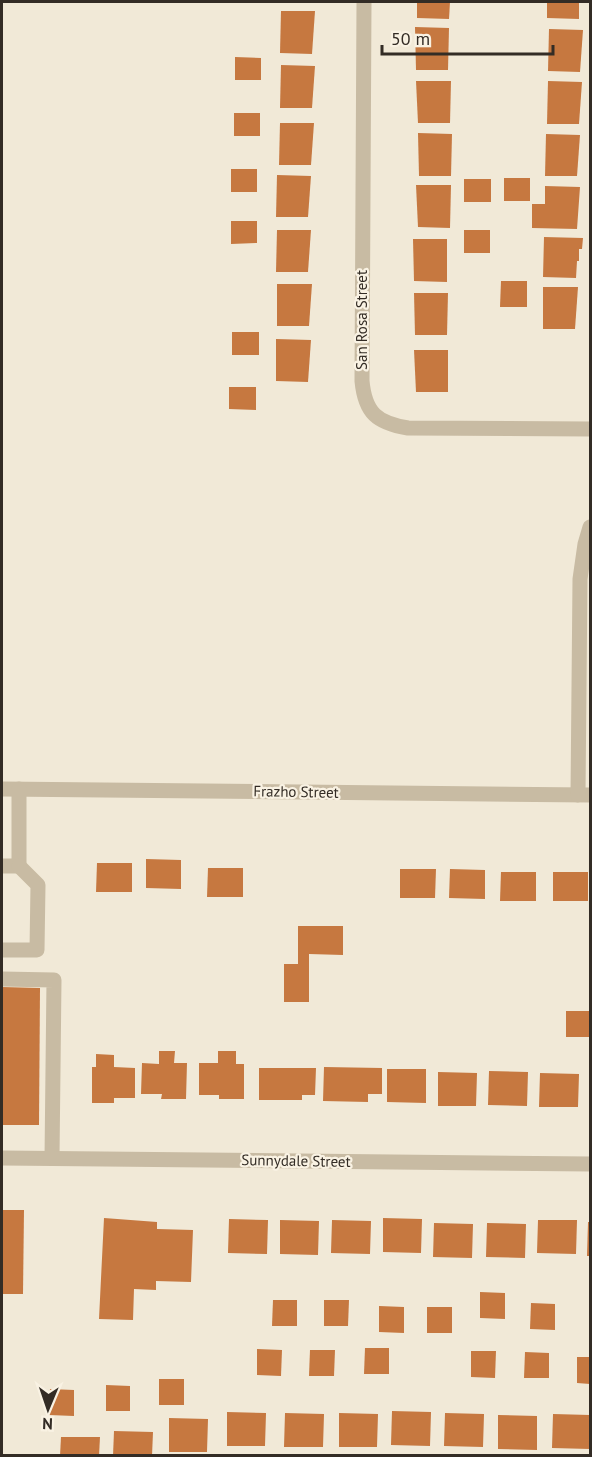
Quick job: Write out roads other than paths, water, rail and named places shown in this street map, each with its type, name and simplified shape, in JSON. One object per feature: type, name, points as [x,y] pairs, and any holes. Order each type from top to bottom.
[{"type":"street","name":"San Rosa Street","points":[[364,2],[362,381],[363,394],[368,408],[380,420],[393,426],[408,428],[591,429]]},
{"type":"street","points":[[584,795],[580,579],[585,544],[591,527]]},
{"type":"street","name":"Frazho Street","points":[[2,789],[584,795]]},
{"type":"street","points":[[2,950],[37,950],[38,885],[19,866],[19,789]]},
{"type":"street","points":[[2,866],[19,866]]},
{"type":"street","points":[[2,979],[54,980],[52,1158]]},
{"type":"street","name":"Sunnydale Street","points":[[2,1158],[591,1164]]}]
